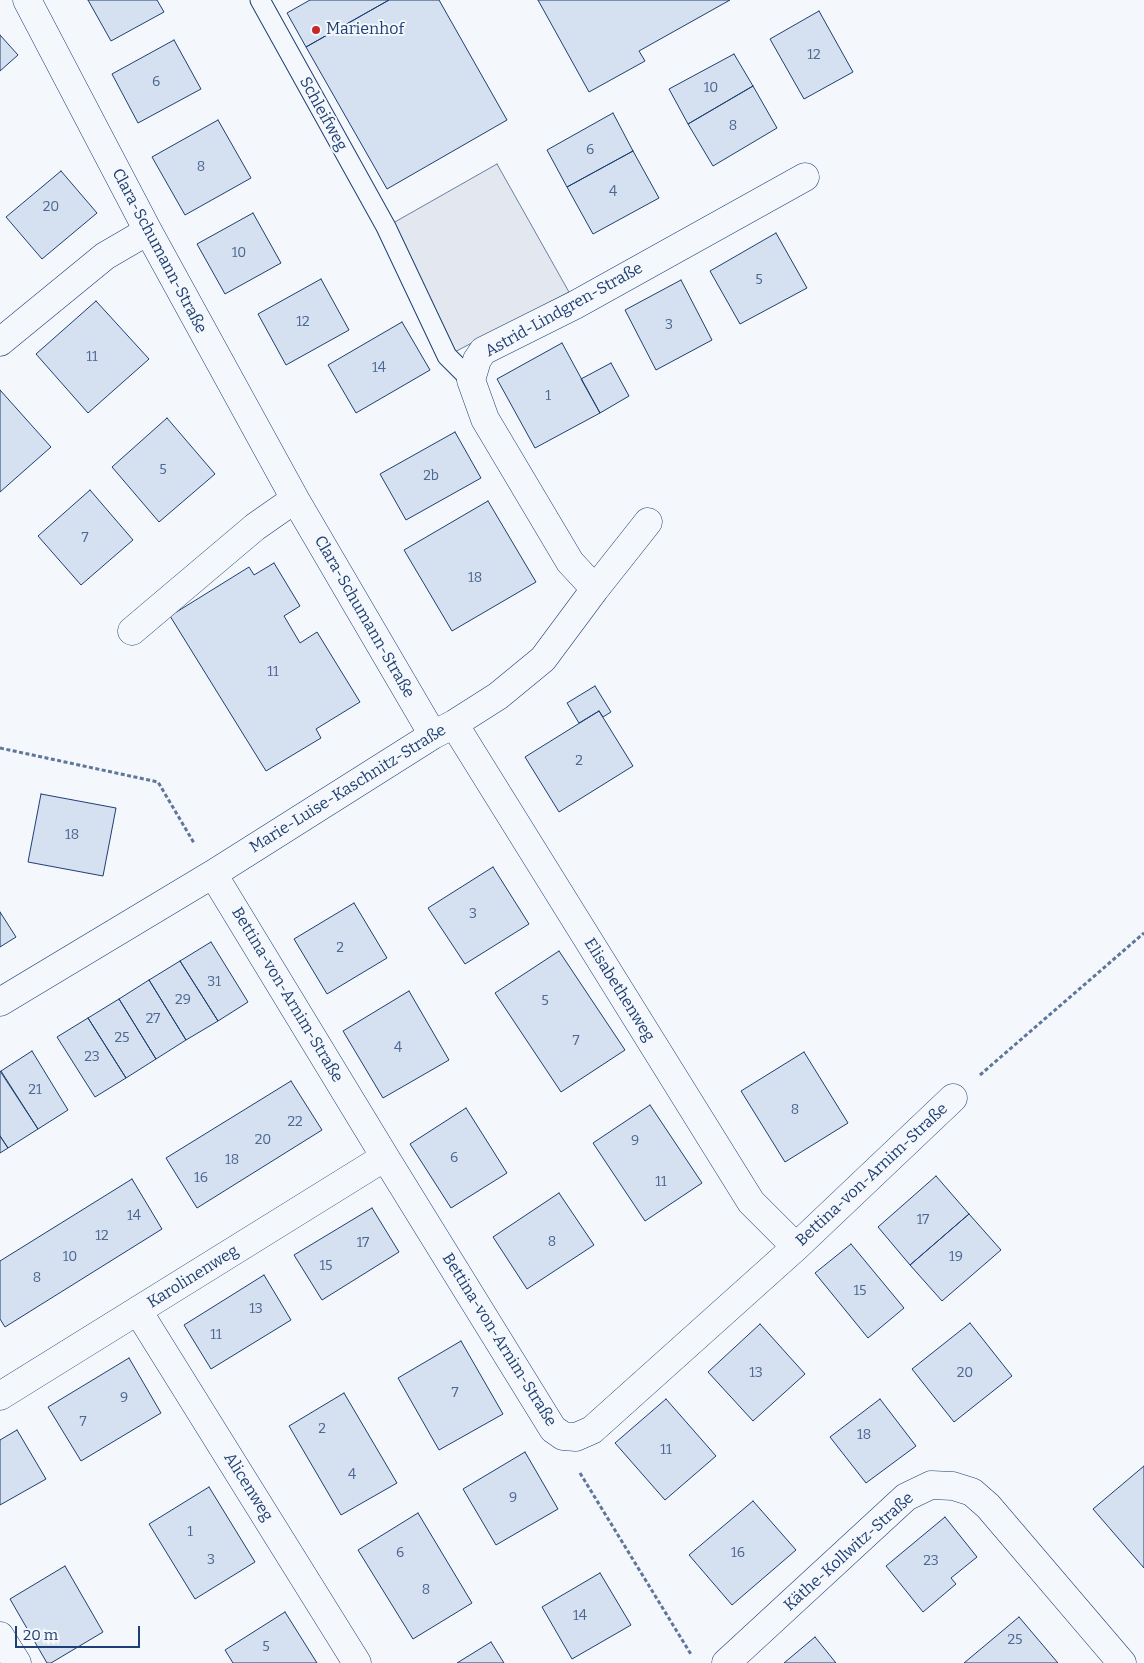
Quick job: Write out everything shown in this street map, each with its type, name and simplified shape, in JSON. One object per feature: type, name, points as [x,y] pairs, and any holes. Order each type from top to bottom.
[{"type":"street","name":"Clara-Schumann-Straße","points":[[27,0],[148,231],[295,499],[444,730]]},
{"type":"street","name":"Astrid-Lindgren-Straße","points":[[471,380],[477,360],[483,351],[575,304],[805,177]]},
{"type":"street","points":[[0,342],[105,256],[148,231]]},
{"type":"street","points":[[471,380],[485,419],[495,436],[570,562],[595,589]]},
{"type":"street","points":[[132,631],[255,527],[295,499]]},
{"type":"street","name":"Marie-Luise-Kaschnitz-Straße","points":[[0,1002],[213,874],[498,696],[543,659],[648,522]]},
{"type":"street","name":"Elisabethenweg","points":[[444,730],[751,1202],[796,1247]]},
{"type":"street","name":"Bettina-von-Arnim-Straße","points":[[213,874],[385,1158],[553,1429],[563,1436],[576,1437],[592,1430],[796,1247],[953,1098]]},
{"type":"street","name":"Karolinenweg","points":[[0,1396],[385,1158]]},
{"type":"street","name":"Alicenweg","points":[[138,1311],[357,1663]]},
{"type":"street","name":"Käthe-Kollwitz-Straße","points":[[726,1663],[906,1497],[931,1485],[953,1486],[972,1492],[988,1506],[1122,1663]]},
{"type":"street","points":[[0,1636],[17,1663]]},
{"type":"lane","name":"Schleifweg","points":[[260,0],[386,227],[447,356],[471,380]]},
{"type":"path","points":[[0,748],[158,782],[213,874]]},
{"type":"path","points":[[953,1098],[1144,933]]},
{"type":"path","points":[[563,1436],[572,1459],[696,1663]]},
{"type":"shaded area","points":[[497,164],[569,292],[447,356],[386,227]]},
{"type":"building","points":[[88,0],[157,0],[164,12],[111,41]]},
{"type":"building","name":"Marienhof","points":[[310,0],[389,0],[306,47],[287,13]]},
{"type":"building","points":[[389,0],[439,0],[507,120],[387,189],[306,47]]},
{"type":"building","points":[[538,0],[730,0],[639,51],[645,61],[589,92]]},
{"type":"building","points":[[819,11],[853,72],[804,99],[770,39]]},
{"type":"building","points":[[0,35],[18,55],[0,71]]},
{"type":"building","points":[[174,40],[201,89],[138,123],[112,74]]},
{"type":"building","points":[[734,54],[753,86],[688,124],[669,89]]},
{"type":"building","points":[[753,86],[777,128],[713,166],[688,124]]},
{"type":"building","points":[[613,113],[633,151],[567,187],[547,150]]},
{"type":"building","points":[[218,120],[251,178],[185,215],[152,157]]},
{"type":"building","points":[[633,151],[659,198],[593,234],[567,187]]},
{"type":"building","points":[[61,171],[97,213],[42,259],[6,217]]},
{"type":"building","points":[[253,213],[281,263],[225,294],[197,244]]},
{"type":"building","points":[[776,233],[807,288],[740,324],[710,271]]},
{"type":"building","points":[[321,279],[349,330],[286,365],[258,314]]},
{"type":"building","points":[[681,280],[712,340],[656,370],[625,310]]},
{"type":"building","points":[[96,301],[149,359],[88,413],[36,354]]},
{"type":"building","points":[[402,322],[430,370],[356,413],[328,365]]},
{"type":"building","points":[[562,343],[600,413],[535,448],[497,379]]},
{"type":"building","points":[[611,363],[629,396],[600,413],[581,379]]},
{"type":"building","points":[[0,390],[51,447],[0,492]]},
{"type":"building","points":[[167,418],[215,474],[159,522],[112,467]]},
{"type":"building","points":[[455,432],[481,478],[406,520],[380,474]]},
{"type":"building","points":[[90,490],[133,540],[81,585],[38,536]]},
{"type":"building","points":[[488,501],[536,582],[452,631],[404,550]]},
{"type":"building","points":[[274,563],[300,606],[284,616],[300,643],[317,632],[360,702],[316,729],[321,738],[266,771],[170,616],[249,567],[254,575]]},
{"type":"building","points":[[595,686],[611,712],[603,717],[599,711],[579,723],[567,703]]},
{"type":"building","points":[[599,711],[633,766],[559,812],[525,757]]},
{"type":"building","points":[[41,794],[116,808],[103,876],[28,862]]},
{"type":"building","points":[[493,867],[529,924],[465,964],[428,908]]},
{"type":"building","points":[[354,903],[387,958],[327,994],[294,939]]},
{"type":"building","points":[[0,912],[16,937],[0,947]]},
{"type":"building","points":[[211,942],[248,1002],[218,1021],[180,961]]},
{"type":"building","points":[[559,951],[625,1050],[561,1092],[495,993]]},
{"type":"building","points":[[180,961],[218,1021],[186,1040],[149,980]]},
{"type":"building","points":[[149,980],[186,1040],[156,1059],[119,999]]},
{"type":"building","points":[[409,991],[449,1060],[383,1098],[343,1031]]},
{"type":"building","points":[[119,999],[156,1059],[126,1078],[88,1018]]},
{"type":"building","points":[[88,1018],[126,1078],[95,1097],[57,1037]]},
{"type":"building","points":[[32,1051],[68,1110],[38,1129],[1,1071]]},
{"type":"building","points":[[804,1052],[848,1123],[785,1162],[741,1091]]},
{"type":"building","points":[[0,1071],[38,1129],[8,1148],[0,1136]]},
{"type":"building","points":[[291,1081],[322,1130],[197,1208],[166,1158]]},
{"type":"building","points":[[650,1105],[702,1183],[645,1221],[593,1143]]},
{"type":"building","points":[[466,1108],[507,1173],[451,1208],[410,1144]]},
{"type":"building","points":[[0,1136],[8,1148],[0,1153]]},
{"type":"building","points":[[936,1176],[969,1214],[910,1265],[878,1227]]},
{"type":"building","points":[[132,1179],[162,1229],[5,1327],[0,1319],[0,1261]]},
{"type":"building","points":[[559,1193],[594,1245],[527,1289],[493,1237]]},
{"type":"building","points":[[372,1208],[399,1252],[322,1300],[294,1255]]},
{"type":"building","points":[[969,1214],[1001,1250],[942,1301],[910,1265]]},
{"type":"building","points":[[851,1244],[904,1308],[868,1338],[815,1273]]},
{"type":"building","points":[[264,1275],[291,1320],[211,1369],[184,1325]]},
{"type":"building","points":[[970,1323],[1012,1376],[954,1422],[912,1369]]},
{"type":"building","points":[[760,1324],[805,1374],[753,1421],[708,1372]]},
{"type":"building","points":[[461,1341],[503,1414],[439,1450],[398,1378]]},
{"type":"building","points":[[129,1358],[161,1413],[81,1461],[48,1407]]},
{"type":"building","points":[[344,1393],[397,1483],[341,1515],[289,1426]]},
{"type":"building","points":[[666,1399],[716,1456],[665,1500],[615,1443]]},
{"type":"building","points":[[880,1399],[916,1446],[866,1483],[830,1437]]},
{"type":"building","points":[[17,1430],[46,1479],[0,1505],[0,1440]]},
{"type":"building","points":[[525,1452],[558,1509],[496,1545],[463,1489]]},
{"type":"building","points":[[1144,1466],[1144,1568],[1093,1509]]},
{"type":"building","points":[[209,1487],[255,1562],[195,1599],[149,1524]]},
{"type":"building","points":[[753,1501],[796,1550],[732,1605],[689,1555]]},
{"type":"building","points":[[418,1513],[472,1603],[413,1639],[358,1550]]},
{"type":"building","points":[[945,1517],[977,1557],[951,1578],[956,1584],[923,1612],[886,1566]]},
{"type":"building","points":[[65,1566],[103,1632],[51,1663],[47,1663],[10,1599]]},
{"type":"building","points":[[600,1573],[631,1625],[572,1659],[542,1607]]},
{"type":"building","points":[[285,1612],[317,1663],[233,1663],[225,1650]]},
{"type":"building","points":[[1019,1617],[1058,1663],[964,1663]]},
{"type":"building","points":[[815,1637],[836,1663],[784,1663]]},
{"type":"building","points":[[491,1642],[504,1663],[457,1663]]},
{"type":"place","name":"Marienhof","points":[[316,30]]}]
